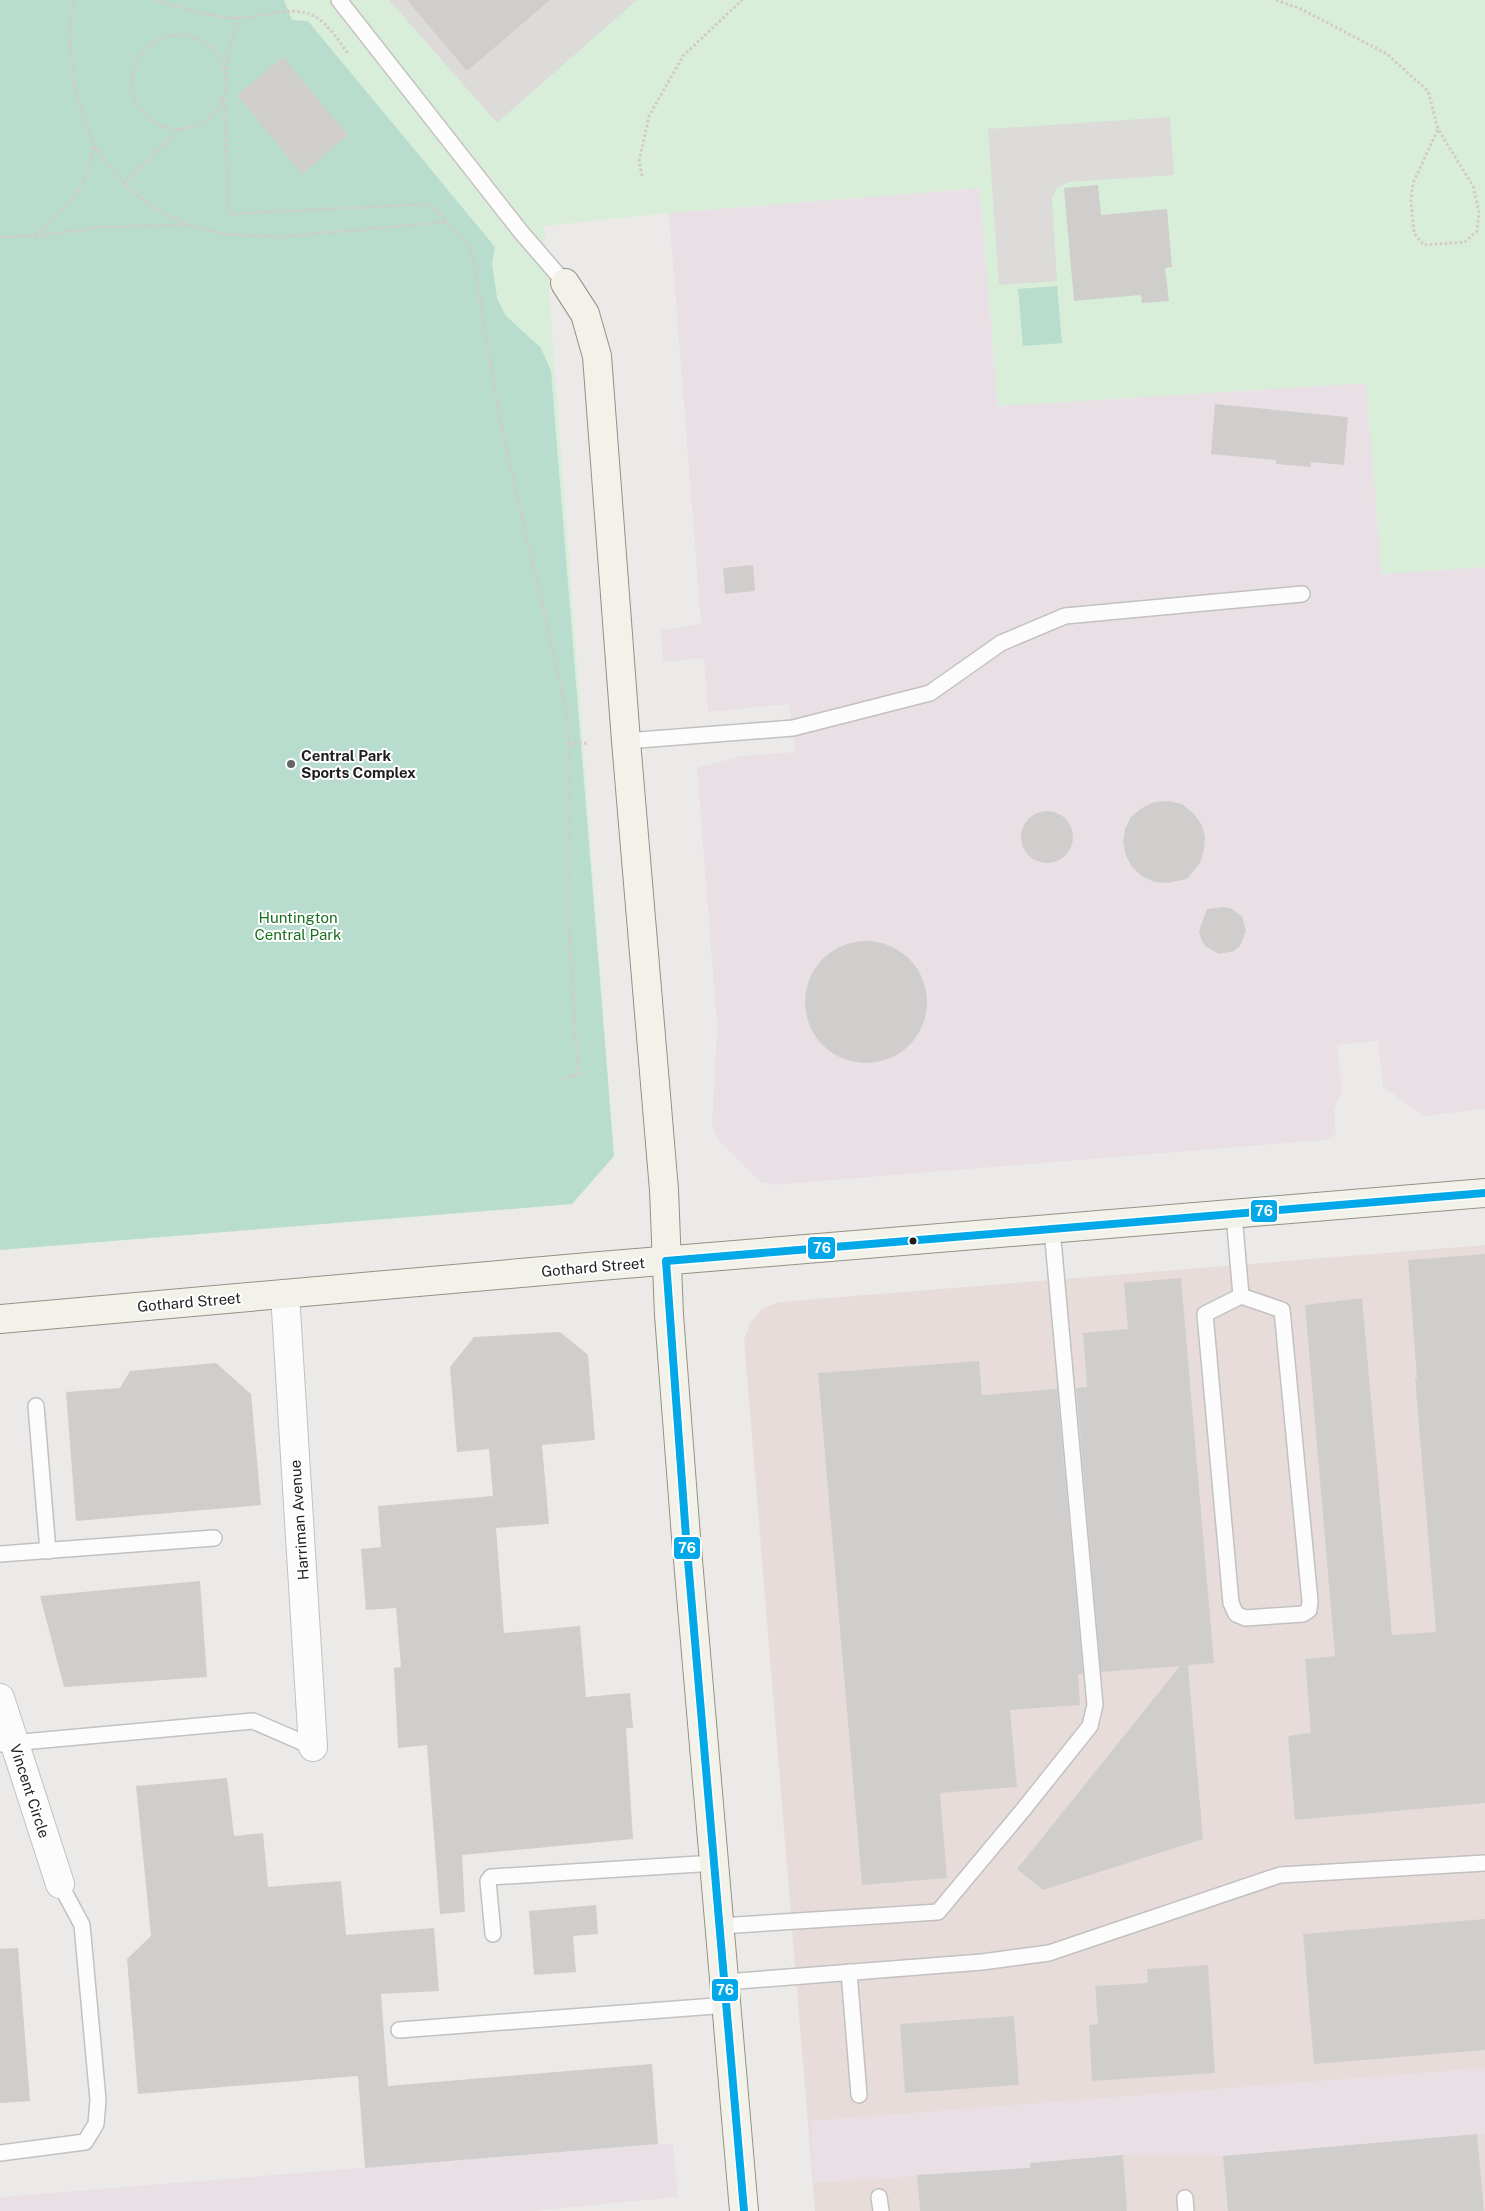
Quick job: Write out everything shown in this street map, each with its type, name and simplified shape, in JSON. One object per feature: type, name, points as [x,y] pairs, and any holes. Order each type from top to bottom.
[{"type":"street","points":[[565,283],[585,314],[597,356],[626,742],[664,1190],[666,1261],[684,1508],[744,2211]]},
{"type":"street","name":"Gothard Street","points":[[0,1319],[1485,1193]]},
{"type":"street","name":"Harriman Avenue","points":[[285,1294],[313,1747]]},
{"type":"street","name":"Vincent Circle","points":[[0,1698],[7,1744],[60,1884]]},
{"type":"lane","points":[[339,0],[521,232],[565,283]]},
{"type":"lane","points":[[626,742],[794,728],[930,693],[1000,643],[1065,616],[1302,594]]},
{"type":"lane","points":[[1234,1214],[1241,1296]]},
{"type":"lane","points":[[720,1926],[938,1912],[1090,1726],[1095,1705],[1052,1229]]},
{"type":"lane","points":[[1241,1296],[1282,1310],[1310,1601],[1309,1610],[1303,1614],[1244,1618],[1236,1614],[1231,1603],[1205,1314],[1241,1296]]},
{"type":"lane","points":[[36,1406],[48,1550]]},
{"type":"lane","points":[[0,1554],[214,1538]]},
{"type":"lane","points":[[7,1744],[253,1721],[313,1747]]},
{"type":"lane","points":[[492,1934],[488,1881],[491,1877],[715,1863]]},
{"type":"lane","points":[[399,2030],[726,1993],[849,1972],[982,1962],[1049,1953],[1280,1875],[1485,1863]]},
{"type":"lane","points":[[0,2153],[85,2142],[96,2124],[98,2100],[82,1925],[60,1884]]},
{"type":"lane","points":[[849,1972],[859,2095]]},
{"type":"path","points":[[73,0],[69,27],[72,70],[81,106],[94,143],[124,183],[155,207],[186,225]]},
{"type":"path","points":[[155,0],[182,8],[237,18],[294,12],[310,14],[323,23],[354,61]]},
{"type":"path","points":[[642,176],[640,161],[649,116],[682,56],[742,0]]},
{"type":"path","points":[[1276,0],[1301,9],[1387,54],[1428,91],[1438,130],[1473,186],[1478,212],[1477,231],[1465,242],[1424,245],[1414,234],[1411,200],[1413,182],[1438,130]]},
{"type":"path","points":[[225,69],[237,18]]},
{"type":"path","points":[[224,99],[216,113],[205,122],[190,129],[169,129],[158,124],[140,109],[134,97],[132,83],[134,69],[139,58],[148,47],[160,39],[174,35],[184,35],[208,44],[218,55],[225,69],[227,86],[224,99],[229,214],[425,204],[432,206],[470,246],[501,426],[567,712],[570,744],[568,914],[578,1074],[561,1079]]},
{"type":"path","points":[[124,183],[180,129]]},
{"type":"path","points":[[36,236],[69,202],[81,186],[88,171],[94,143]]},
{"type":"path","points":[[0,237],[36,236],[102,227],[186,225],[224,234],[279,237],[447,222]]},
{"type":"path","points":[[570,744],[589,743]]},
{"type":"shaded area","points":[[389,0],[637,0],[497,123]]},
{"type":"shaded area","points":[[1170,117],[1174,175],[1069,182],[1057,188],[1052,198],[1057,281],[999,285],[988,129]]},
{"type":"shaded area","points":[[980,188],[998,406],[1367,383],[1382,574],[1485,567],[1485,1109],[1424,1116],[1383,1087],[1378,1041],[1337,1045],[1342,1090],[1334,1110],[1336,1134],[1325,1140],[773,1185],[760,1182],[718,1140],[712,1124],[717,1026],[697,768],[740,756],[796,752],[789,704],[708,712],[704,658],[663,662],[661,630],[701,624],[669,213]]},
{"type":"shaded area","points":[[1485,1245],[1485,2211],[815,2211],[744,1340],[750,1323],[762,1309],[779,1302]]},
{"type":"shaded area","points":[[1485,2068],[1485,2134],[1223,2156],[1123,2155],[1030,2163],[1030,2168],[813,2183],[811,2121]]},
{"type":"shaded area","points":[[673,2144],[678,2197],[532,2211],[0,2211],[0,2197]]},
{"type":"green space","name":"Central Park Sports Complex","points":[[0,0],[1485,0],[1485,567],[1382,574],[1366,383],[998,406],[980,188],[669,213],[544,226],[614,1156],[572,1204],[0,1250]]},
{"type":"green space","name":"Central Park Sports Complex","points":[[0,0],[284,0],[292,20],[308,21],[495,247],[492,263],[497,298],[506,316],[541,348],[551,371],[614,1156],[572,1204],[0,1250]]},
{"type":"green space","points":[[1057,286],[1062,343],[1023,346],[1018,289]]},
{"type":"building","points":[[407,0],[550,0],[467,71]]},
{"type":"building","points":[[283,57],[348,135],[302,174],[237,95]]},
{"type":"building","points":[[1098,185],[1101,215],[1167,209],[1172,267],[1165,268],[1169,301],[1142,303],[1141,295],[1074,301],[1064,188]]},
{"type":"building","points":[[1215,404],[1348,417],[1344,465],[1311,462],[1311,467],[1276,464],[1276,460],[1211,454]]},
{"type":"building","points":[[753,565],[755,591],[725,594],[723,568]]},
{"type":"building","points":[[1168,801],[1182,804],[1193,813],[1202,825],[1205,837],[1204,850],[1200,863],[1187,879],[1167,883],[1154,882],[1142,876],[1132,867],[1126,856],[1123,842],[1125,829],[1131,817],[1142,808],[1154,802]]},
{"type":"building","points":[[1042,811],[1052,811],[1061,815],[1069,823],[1073,837],[1069,851],[1061,859],[1052,863],[1042,863],[1033,859],[1025,851],[1021,842],[1021,832],[1025,823],[1033,815]]},
{"type":"building","points":[[1230,908],[1242,916],[1246,931],[1240,946],[1234,951],[1219,954],[1205,946],[1199,931],[1207,909]]},
{"type":"building","points":[[866,941],[889,946],[909,959],[922,979],[927,1002],[922,1025],[909,1045],[889,1058],[866,1063],[843,1058],[823,1045],[810,1025],[805,1002],[810,979],[823,959],[843,946]]},
{"type":"building","points":[[1485,1254],[1485,1803],[1295,1820],[1288,1736],[1311,1733],[1305,1659],[1335,1656],[1305,1305],[1362,1298],[1392,1635],[1436,1632],[1415,1378],[1417,1378],[1408,1260]]},
{"type":"building","points":[[1181,1278],[1214,1663],[1188,1665],[1203,1839],[1043,1890],[1017,1869],[1180,1666],[1101,1672],[1076,1388],[1087,1387],[1083,1333],[1128,1329],[1124,1283]]},
{"type":"building","points":[[560,1332],[588,1355],[595,1440],[542,1445],[549,1524],[496,1528],[504,1633],[580,1626],[586,1697],[630,1693],[633,1728],[626,1728],[633,1839],[462,1855],[465,1912],[440,1914],[427,1745],[398,1748],[394,1668],[401,1667],[396,1608],[366,1610],[361,1549],[381,1547],[378,1506],[493,1496],[489,1449],[457,1452],[450,1367],[474,1337]]},
{"type":"building","points":[[979,1361],[982,1395],[1057,1389],[1083,1674],[1078,1674],[1080,1705],[1010,1710],[1017,1787],[940,1793],[947,1878],[862,1885],[818,1373]]},
{"type":"building","points":[[216,1363],[251,1394],[261,1505],[76,1521],[66,1392],[120,1388],[130,1371]]},
{"type":"building","points":[[200,1581],[207,1677],[64,1687],[40,1596]]},
{"type":"building","points":[[227,1778],[234,1836],[263,1833],[268,1887],[341,1881],[346,1935],[434,1928],[439,1991],[381,1994],[388,2086],[652,2064],[658,2144],[365,2168],[358,2076],[138,2094],[127,1959],[151,1936],[136,1786]]},
{"type":"building","points":[[596,1905],[598,1934],[573,1936],[576,1972],[534,1975],[529,1911]]},
{"type":"building","points":[[1485,1919],[1485,2050],[1314,2064],[1303,1934]]},
{"type":"building","points":[[18,1948],[30,2101],[0,2103],[0,1949]]},
{"type":"building","points":[[1208,1965],[1215,2073],[1092,2081],[1089,2025],[1098,2024],[1095,1986],[1148,1983],[1147,1969]]},
{"type":"building","points":[[1014,2016],[1019,2085],[905,2093],[900,2024]]},
{"type":"building","points":[[1477,2134],[1484,2211],[1228,2211],[1223,2156]]},
{"type":"building","points":[[1123,2155],[1127,2211],[920,2211],[917,2175],[1030,2168],[1030,2163]]},
{"type":"transit line","name":"76","points":[[744,2211],[686,1537],[666,1261],[1485,1193]]},
{"type":"place","name":"Central Park Sports Complex","points":[[291,764]]},
{"type":"park label","name":"Huntington Central Park","points":[[298,926]]}]
